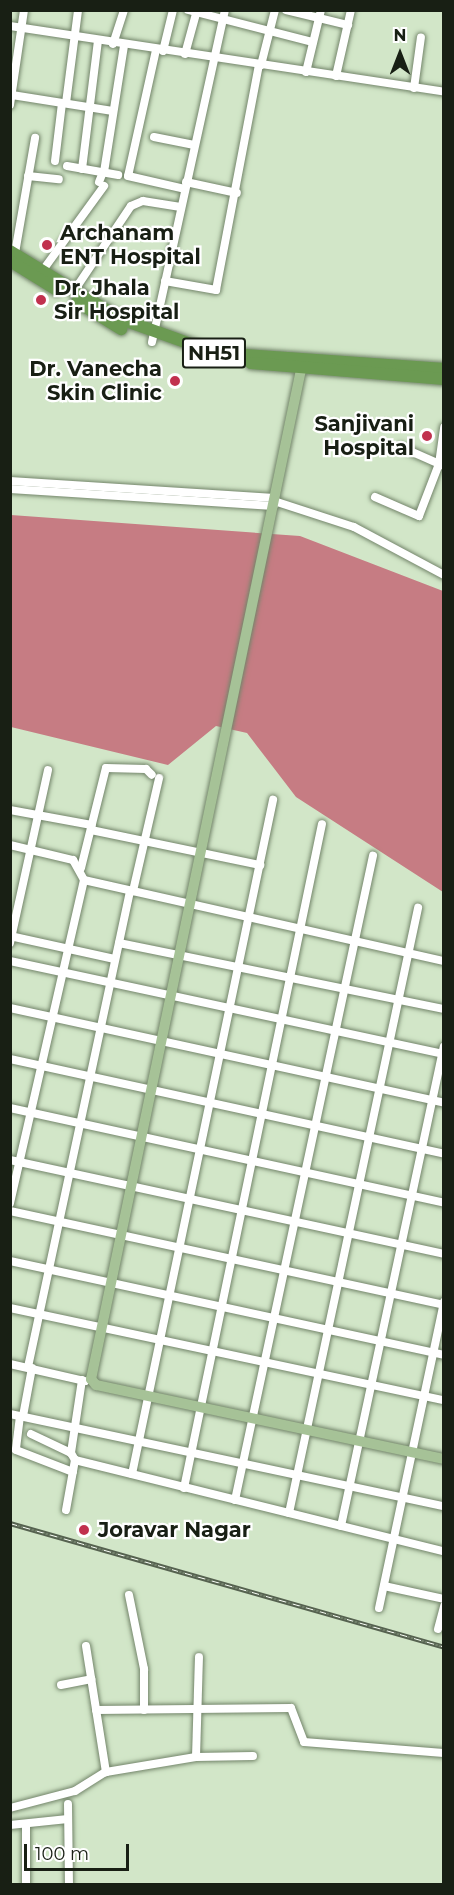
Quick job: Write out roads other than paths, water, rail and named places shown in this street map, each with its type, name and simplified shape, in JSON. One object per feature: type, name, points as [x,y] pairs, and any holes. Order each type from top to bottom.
[{"type":"highway","name":"NH51","points":[[12,255],[43,270],[152,338]]},
{"type":"highway","name":"NH51","points":[[12,255],[98,316],[152,338],[216,353],[444,379]]},
{"type":"highway","name":"NH51","points":[[303,362],[444,369]]},
{"type":"main road","points":[[303,362],[111,1283],[87,1381],[362,1443],[444,1459]]},
{"type":"street","points":[[10,105],[24,10]]},
{"type":"street","points":[[55,161],[78,10]]},
{"type":"street","points":[[113,44],[124,10]]},
{"type":"street","points":[[173,10],[160,51],[128,176],[237,193]]},
{"type":"street","points":[[165,281],[214,292],[237,193],[260,65],[275,10]]},
{"type":"street","points":[[286,10],[320,14],[348,25]]},
{"type":"street","points":[[336,76],[351,10]]},
{"type":"street","points":[[185,54],[194,11],[224,15],[270,32],[314,42]]},
{"type":"street","points":[[306,72],[320,14]]},
{"type":"street","points":[[152,338],[224,15]]},
{"type":"street","points":[[10,26],[124,46],[444,92]]},
{"type":"street","points":[[414,88],[421,37]]},
{"type":"street","points":[[82,169],[98,41]]},
{"type":"street","points":[[43,270],[101,184],[124,46]]},
{"type":"street","points":[[12,95],[113,111]]},
{"type":"street","points":[[154,137],[194,145]]},
{"type":"street","points":[[12,255],[35,138]]},
{"type":"street","points":[[67,166],[118,175]]},
{"type":"street","points":[[28,176],[59,179]]},
{"type":"street","points":[[74,291],[131,206],[143,201],[181,207]]},
{"type":"street","points":[[375,497],[418,516],[441,465],[444,427]]},
{"type":"street","points":[[401,447],[441,465]]},
{"type":"street","points":[[10,481],[274,502],[354,527],[444,575]]},
{"type":"street","points":[[10,489],[274,502]]},
{"type":"street","points":[[10,1203],[84,880],[81,868],[106,768],[146,769],[155,776],[144,841],[115,959],[59,1222],[16,1450],[73,1472]]},
{"type":"street","points":[[48,770],[11,939],[68,948],[115,959]]},
{"type":"street","points":[[132,1474],[273,800]]},
{"type":"street","points":[[10,810],[38,814],[144,841],[260,865]]},
{"type":"street","points":[[184,1488],[302,930],[322,824]]},
{"type":"street","points":[[10,845],[73,860],[81,868]]},
{"type":"street","points":[[235,1500],[373,856]]},
{"type":"street","points":[[84,880],[444,961]]},
{"type":"street","points":[[289,1513],[309,1431],[418,908]]},
{"type":"street","points":[[119,943],[239,965],[444,1009]]},
{"type":"street","points":[[10,961],[443,1052],[362,1443],[341,1526]]},
{"type":"street","points":[[10,1008],[444,1103]]},
{"type":"street","points":[[10,1059],[444,1154]]},
{"type":"street","points":[[10,1108],[444,1203]]},
{"type":"street","points":[[10,1160],[444,1254]]},
{"type":"street","points":[[10,1211],[443,1304],[379,1608]]},
{"type":"street","points":[[10,1261],[444,1355]]},
{"type":"street","points":[[10,1308],[444,1400]]},
{"type":"street","points":[[10,1364],[87,1381],[75,1426],[73,1472],[66,1510]]},
{"type":"street","points":[[10,1414],[140,1439],[444,1506]]},
{"type":"street","points":[[31,1434],[73,1457],[132,1474],[444,1551]]},
{"type":"street","points":[[384,1586],[444,1599]]},
{"type":"street","points":[[129,1595],[137,1641],[144,1710]]},
{"type":"street","points":[[438,1629],[444,1606]]},
{"type":"street","points":[[86,1646],[106,1772]]},
{"type":"street","points":[[196,1757],[199,1657]]},
{"type":"street","points":[[61,1685],[91,1679]]},
{"type":"street","points":[[96,1710],[291,1708],[304,1742],[444,1753]]},
{"type":"street","points":[[10,1808],[75,1791],[106,1772],[196,1757],[253,1756]]},
{"type":"street","points":[[68,1804],[69,1884]]},
{"type":"street","points":[[10,1825],[68,1819]]},
{"type":"street","points":[[26,1824],[26,1884]]},
{"type":"railway","points":[[10,1523],[444,1647]]},
{"type":"place","name":"Archanam ENT Hospital","points":[[47,245]]},
{"type":"place","name":"Dr. Jhala Sir Hospital","points":[[41,300]]},
{"type":"place","name":"Dr. Vanecha Skin Clinic","points":[[175,381]]},
{"type":"place","name":"Sanjivani Hospital","points":[[427,436]]},
{"type":"place","name":"Joravar Nagar","points":[[84,1530]]}]
